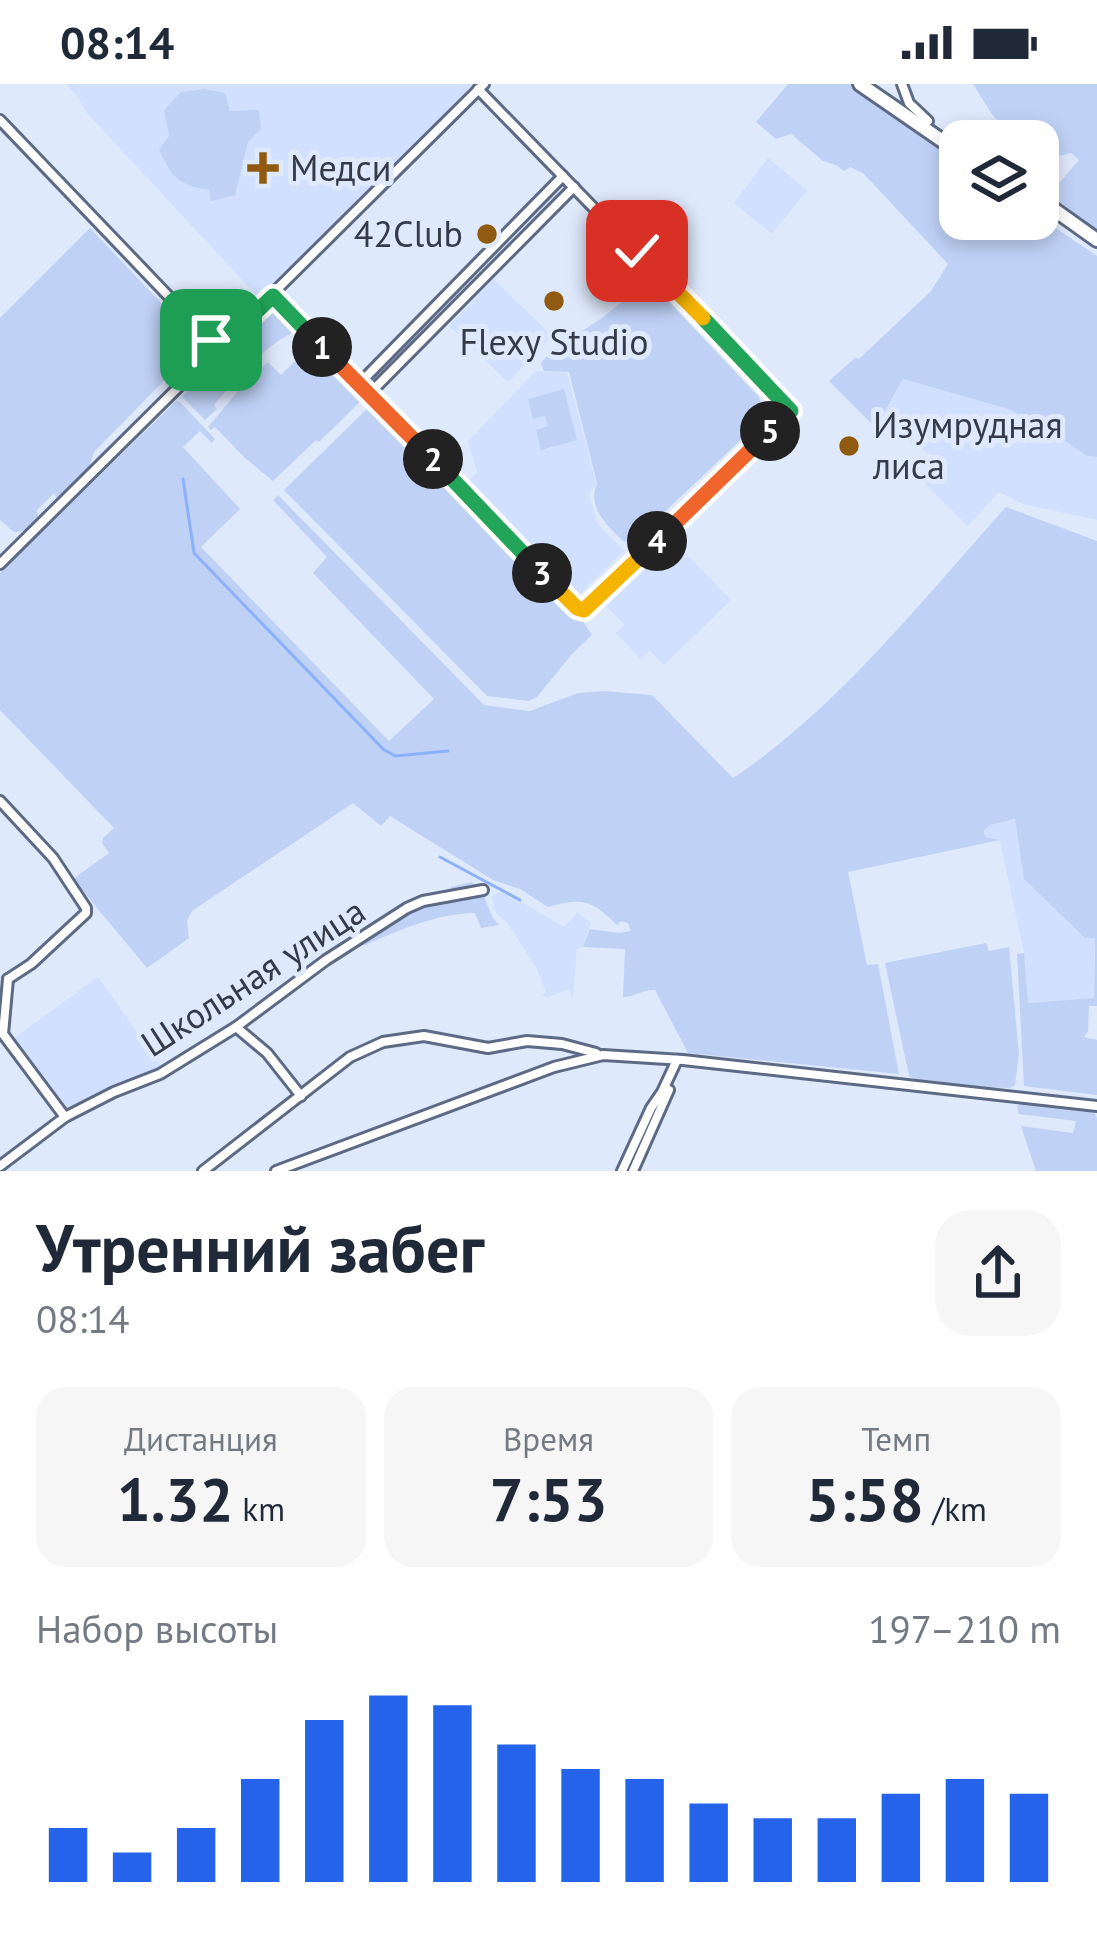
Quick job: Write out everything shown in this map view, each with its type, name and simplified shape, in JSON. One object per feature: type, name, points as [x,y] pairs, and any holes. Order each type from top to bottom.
[{"type":"main road","points":[[860,84],[939,139]]},
{"type":"main road","points":[[875,84],[939,129]]},
{"type":"main road","points":[[1059,214],[1097,244]]},
{"type":"main road","points":[[1059,221],[1097,244]]},
{"type":"street","points":[[902,84],[909,104],[928,121]]},
{"type":"street","points":[[0,564],[481,87],[791,411],[587,608],[577,608],[273,296]]},
{"type":"street","points":[[0,120],[218,348]]},
{"type":"street","points":[[359,384],[563,176]]},
{"type":"street","points":[[369,394],[574,187]]},
{"type":"street","points":[[0,801],[63,871],[86,913],[31,964],[4,975],[4,1043],[65,1118]]},
{"type":"street","name":"Школьная улица","points":[[0,1166],[65,1118],[160,1074],[236,1027],[407,908],[483,890]]},
{"type":"street","points":[[236,1027],[267,1053],[301,1096]]},
{"type":"street","points":[[203,1171],[359,1052],[410,1036],[438,1036],[488,1048],[527,1041],[562,1044],[603,1055],[680,1059],[1097,1106]]},
{"type":"street","points":[[276,1171],[554,1067],[603,1055]]},
{"type":"street","points":[[622,1171],[680,1059]]},
{"type":"street","points":[[632,1171],[680,1059]]},
{"type":"shaded area","name":"Медси","points":[[66,84],[473,84],[259,298],[86,112]]},
{"type":"shaded area","points":[[788,84],[849,84],[939,148],[939,240],[1059,240],[1059,230],[1097,256],[1097,457],[1087,456],[1008,409],[903,379],[877,425],[871,423],[829,381],[931,291],[948,264],[863,173],[823,161],[791,134],[776,139],[756,122]]},
{"type":"shaded area","points":[[973,84],[1097,84],[1097,231],[1059,201],[1059,183],[1079,160],[1071,153],[1059,156],[1059,120],[997,120]]},
{"type":"shaded area","points":[[181,92],[225,93],[230,111],[259,110],[261,129],[248,142],[235,195],[211,201],[209,190],[177,178],[159,150],[169,136],[164,110]]},
{"type":"shaded area","points":[[768,158],[807,190],[772,234],[734,203]]},
{"type":"shaded area","points":[[90,228],[200,344],[94,452],[89,467],[37,510],[31,526],[14,532],[0,520],[0,318]]},
{"type":"shaded area","points":[[494,279],[552,336],[508,382],[449,326]]},
{"type":"shaded area","points":[[645,289],[669,302],[759,397],[762,410],[746,435],[636,539],[624,542],[597,508],[597,483],[569,372],[544,371],[541,363],[561,344]]},
{"type":"shaded area","points":[[272,312],[280,312],[298,330],[252,363],[205,420],[182,397]]},
{"type":"shaded area","points":[[303,332],[366,396],[273,481],[215,427],[208,427],[268,362],[281,375],[303,353],[293,341]]},
{"type":"shaded area","points":[[536,371],[567,373],[596,483],[589,495],[598,524],[624,551],[579,595],[468,481],[477,472],[468,441]]},
{"type":"shaded area","points":[[903,379],[1008,409],[1087,456],[1097,457],[1097,520],[1023,504],[999,492],[968,526],[919,478],[937,458],[877,425]]},
{"type":"shaded area","points":[[564,389],[577,440],[541,450],[536,430],[548,426],[545,416],[533,419],[528,399]]},
{"type":"shaded area","points":[[176,401],[215,439],[212,443],[200,431],[183,447],[240,509],[201,547],[389,741],[434,699],[313,573],[327,557],[273,500],[278,495],[484,705],[530,711],[578,693],[652,695],[733,778],[843,687],[1006,507],[1097,541],[1097,1006],[1089,1006],[1084,1037],[1097,1040],[1097,1095],[1024,1086],[1017,954],[1024,953],[1028,1003],[1094,998],[1095,944],[1094,938],[1085,938],[1024,879],[1015,819],[984,830],[985,837],[1000,840],[848,872],[867,965],[878,964],[899,1074],[688,1053],[655,990],[623,997],[625,949],[583,947],[590,929],[631,931],[628,923],[617,925],[586,903],[548,907],[520,889],[493,880],[390,816],[381,826],[353,803],[192,911],[187,921],[189,938],[147,968],[73,879],[109,853],[103,838],[114,828],[0,710],[0,573]]},
{"type":"shaded area","points":[[372,404],[576,611],[592,635],[537,697],[529,701],[487,696],[284,490]]},
{"type":"shaded area","points":[[673,540],[731,600],[664,665],[650,651],[641,659],[616,633],[625,625],[605,605]]},
{"type":"shaded area","points":[[1016,819],[1094,938],[1095,998],[1027,1003],[1024,953],[1000,841],[985,837],[984,830]]},
{"type":"shaded area","points":[[472,882],[499,925],[481,928],[475,913],[445,916],[363,946],[363,941],[419,906],[447,904],[451,887]]},
{"type":"shaded area","points":[[502,891],[564,927],[578,912],[591,923],[583,947],[577,949],[573,999],[568,989],[547,998],[542,995],[546,992],[537,969],[495,912],[492,896]]},
{"type":"shaded area","points":[[986,943],[989,951],[1009,947],[1019,1054],[1015,1085],[945,1085],[909,1076],[885,963]]},
{"type":"shaded area","points":[[98,977],[161,1066],[67,1112],[13,1039]]},
{"type":"shaded area","points":[[1021,1101],[1092,1108],[1097,1118],[1097,1171],[1036,1171],[1021,1126],[1073,1133],[1076,1121],[1019,1114]]},
{"type":"waterway","points":[[183,479],[194,553],[383,749],[395,756],[448,751]]},
{"type":"waterway","points":[[440,857],[520,900]]},
{"type":"place","name":"Медси","points":[[263,168]]},
{"type":"place","name":"42Club","points":[[487,234]]},
{"type":"place","name":"Flexy Studio","points":[[554,301]]},
{"type":"place","name":"Изумрудная лиса","points":[[849,446]]},
{"type":"route","points":[[211,340],[218,348],[273,296],[584,610],[791,411],[637,251]]}]
